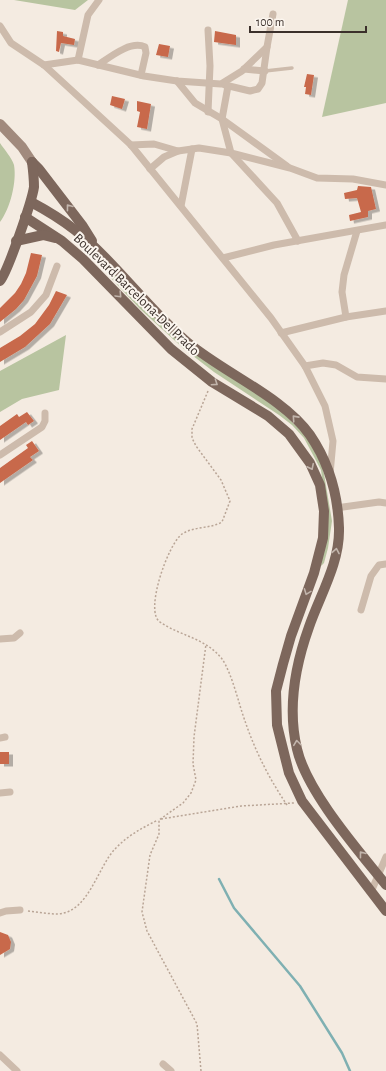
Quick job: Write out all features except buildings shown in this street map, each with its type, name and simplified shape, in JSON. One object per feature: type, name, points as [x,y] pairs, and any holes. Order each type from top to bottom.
[{"type":"main road","points":[[0,124],[22,147],[32,162],[39,169],[82,225],[98,251]]},
{"type":"main road","points":[[0,281],[31,202],[34,186],[32,162]]},
{"type":"main road","name":"Boulevard Barcelona-Del Prado","points":[[31,202],[76,230],[187,342],[219,366],[293,415],[310,436],[330,474],[339,530],[335,555],[327,582],[298,656],[292,687],[297,749],[307,773],[326,807],[386,885]]},
{"type":"main road","name":"Boulevard Barcelona-Del Prado","points":[[25,217],[62,241],[108,283],[171,349],[212,382],[268,416],[290,434],[310,463],[320,485],[324,511],[323,538],[314,573],[291,636],[276,691],[277,725],[289,774],[302,801],[371,892],[382,899],[386,911]]},
{"type":"main road","points":[[16,241],[43,235],[62,241]]},
{"type":"main road","points":[[314,573],[327,582]]},
{"type":"street","points":[[78,60],[88,16],[99,0]]},
{"type":"street","points":[[44,65],[78,60],[141,75],[177,81],[225,85],[250,91],[258,89],[262,83],[273,14]]},
{"type":"street","points":[[0,26],[11,43],[44,65],[131,145],[223,258],[281,333],[305,366],[325,406],[333,441],[330,474]]},
{"type":"street","points":[[208,30],[210,66],[208,112]]},
{"type":"street","points":[[98,65],[119,52],[137,45],[142,46],[145,47],[146,53],[141,75]]},
{"type":"street","points":[[267,47],[225,85],[222,119],[232,153],[276,203],[298,241]]},
{"type":"street","points":[[244,69],[265,71]]},
{"type":"street","points":[[177,81],[195,103],[222,119],[290,168]]},
{"type":"street","points":[[131,145],[154,144],[178,151]]},
{"type":"street","points":[[150,169],[164,157],[178,151],[199,148],[232,153],[290,168],[317,178],[353,179],[386,185]]},
{"type":"street","points":[[181,206],[192,149]]},
{"type":"street","points":[[223,258],[298,241],[386,225]]},
{"type":"street","points":[[346,317],[342,292],[344,275],[357,231]]},
{"type":"street","points":[[0,332],[31,312],[46,294],[57,266]]},
{"type":"street","points":[[281,333],[346,317],[386,311]]},
{"type":"street","points":[[305,366],[323,363],[336,365],[357,377],[386,379]]},
{"type":"street","points":[[0,455],[42,427],[45,421],[45,413]]},
{"type":"street","points":[[336,508],[379,502],[386,503]]},
{"type":"street","points":[[361,610],[371,576],[379,564],[386,564]]},
{"type":"street","points":[[0,639],[14,638],[20,633]]},
{"type":"street","points":[[0,792],[10,792]]},
{"type":"street","points":[[371,892],[386,857]]},
{"type":"street","points":[[0,913],[20,910]]},
{"type":"street","points":[[0,1055],[17,1071]]},
{"type":"street","points":[[163,1064],[171,1071]]},
{"type":"lane","points":[[265,71],[292,68]]},
{"type":"path","points":[[212,382],[192,429],[192,438],[196,446],[221,480],[230,501],[222,522],[217,525],[189,530],[181,534],[174,544],[164,563],[155,604],[155,617],[158,622],[206,644],[222,659],[240,700],[245,722],[272,782],[287,805]]},
{"type":"path","points":[[20,910],[59,914],[71,910],[79,904],[88,893],[98,872],[114,850],[133,833],[158,820],[183,803],[191,793],[196,780],[193,764],[194,737],[206,644]]},
{"type":"path","points":[[158,820],[180,815],[241,806],[287,805],[302,801]]},
{"type":"path","points":[[158,820],[159,834],[150,856],[142,912],[147,932],[197,1024],[201,1071]]},
{"type":"green space","points":[[14,0],[88,0],[75,10]]},
{"type":"green space","points":[[348,0],[386,0],[386,103],[322,117]]},
{"type":"green space","points":[[0,143],[13,162],[15,172],[14,187],[10,203],[4,217],[0,222]]},
{"type":"green space","points":[[114,273],[171,333],[281,411],[307,437],[323,468],[332,521],[328,548],[324,563],[321,566],[328,522],[321,470],[304,438],[292,425],[279,415],[214,372],[184,349],[140,309],[110,277]]},
{"type":"green space","points":[[66,335],[59,390],[22,399],[0,412],[0,371]]},
{"type":"waterway","points":[[219,879],[234,908],[300,986],[342,1053],[350,1071]]}]
